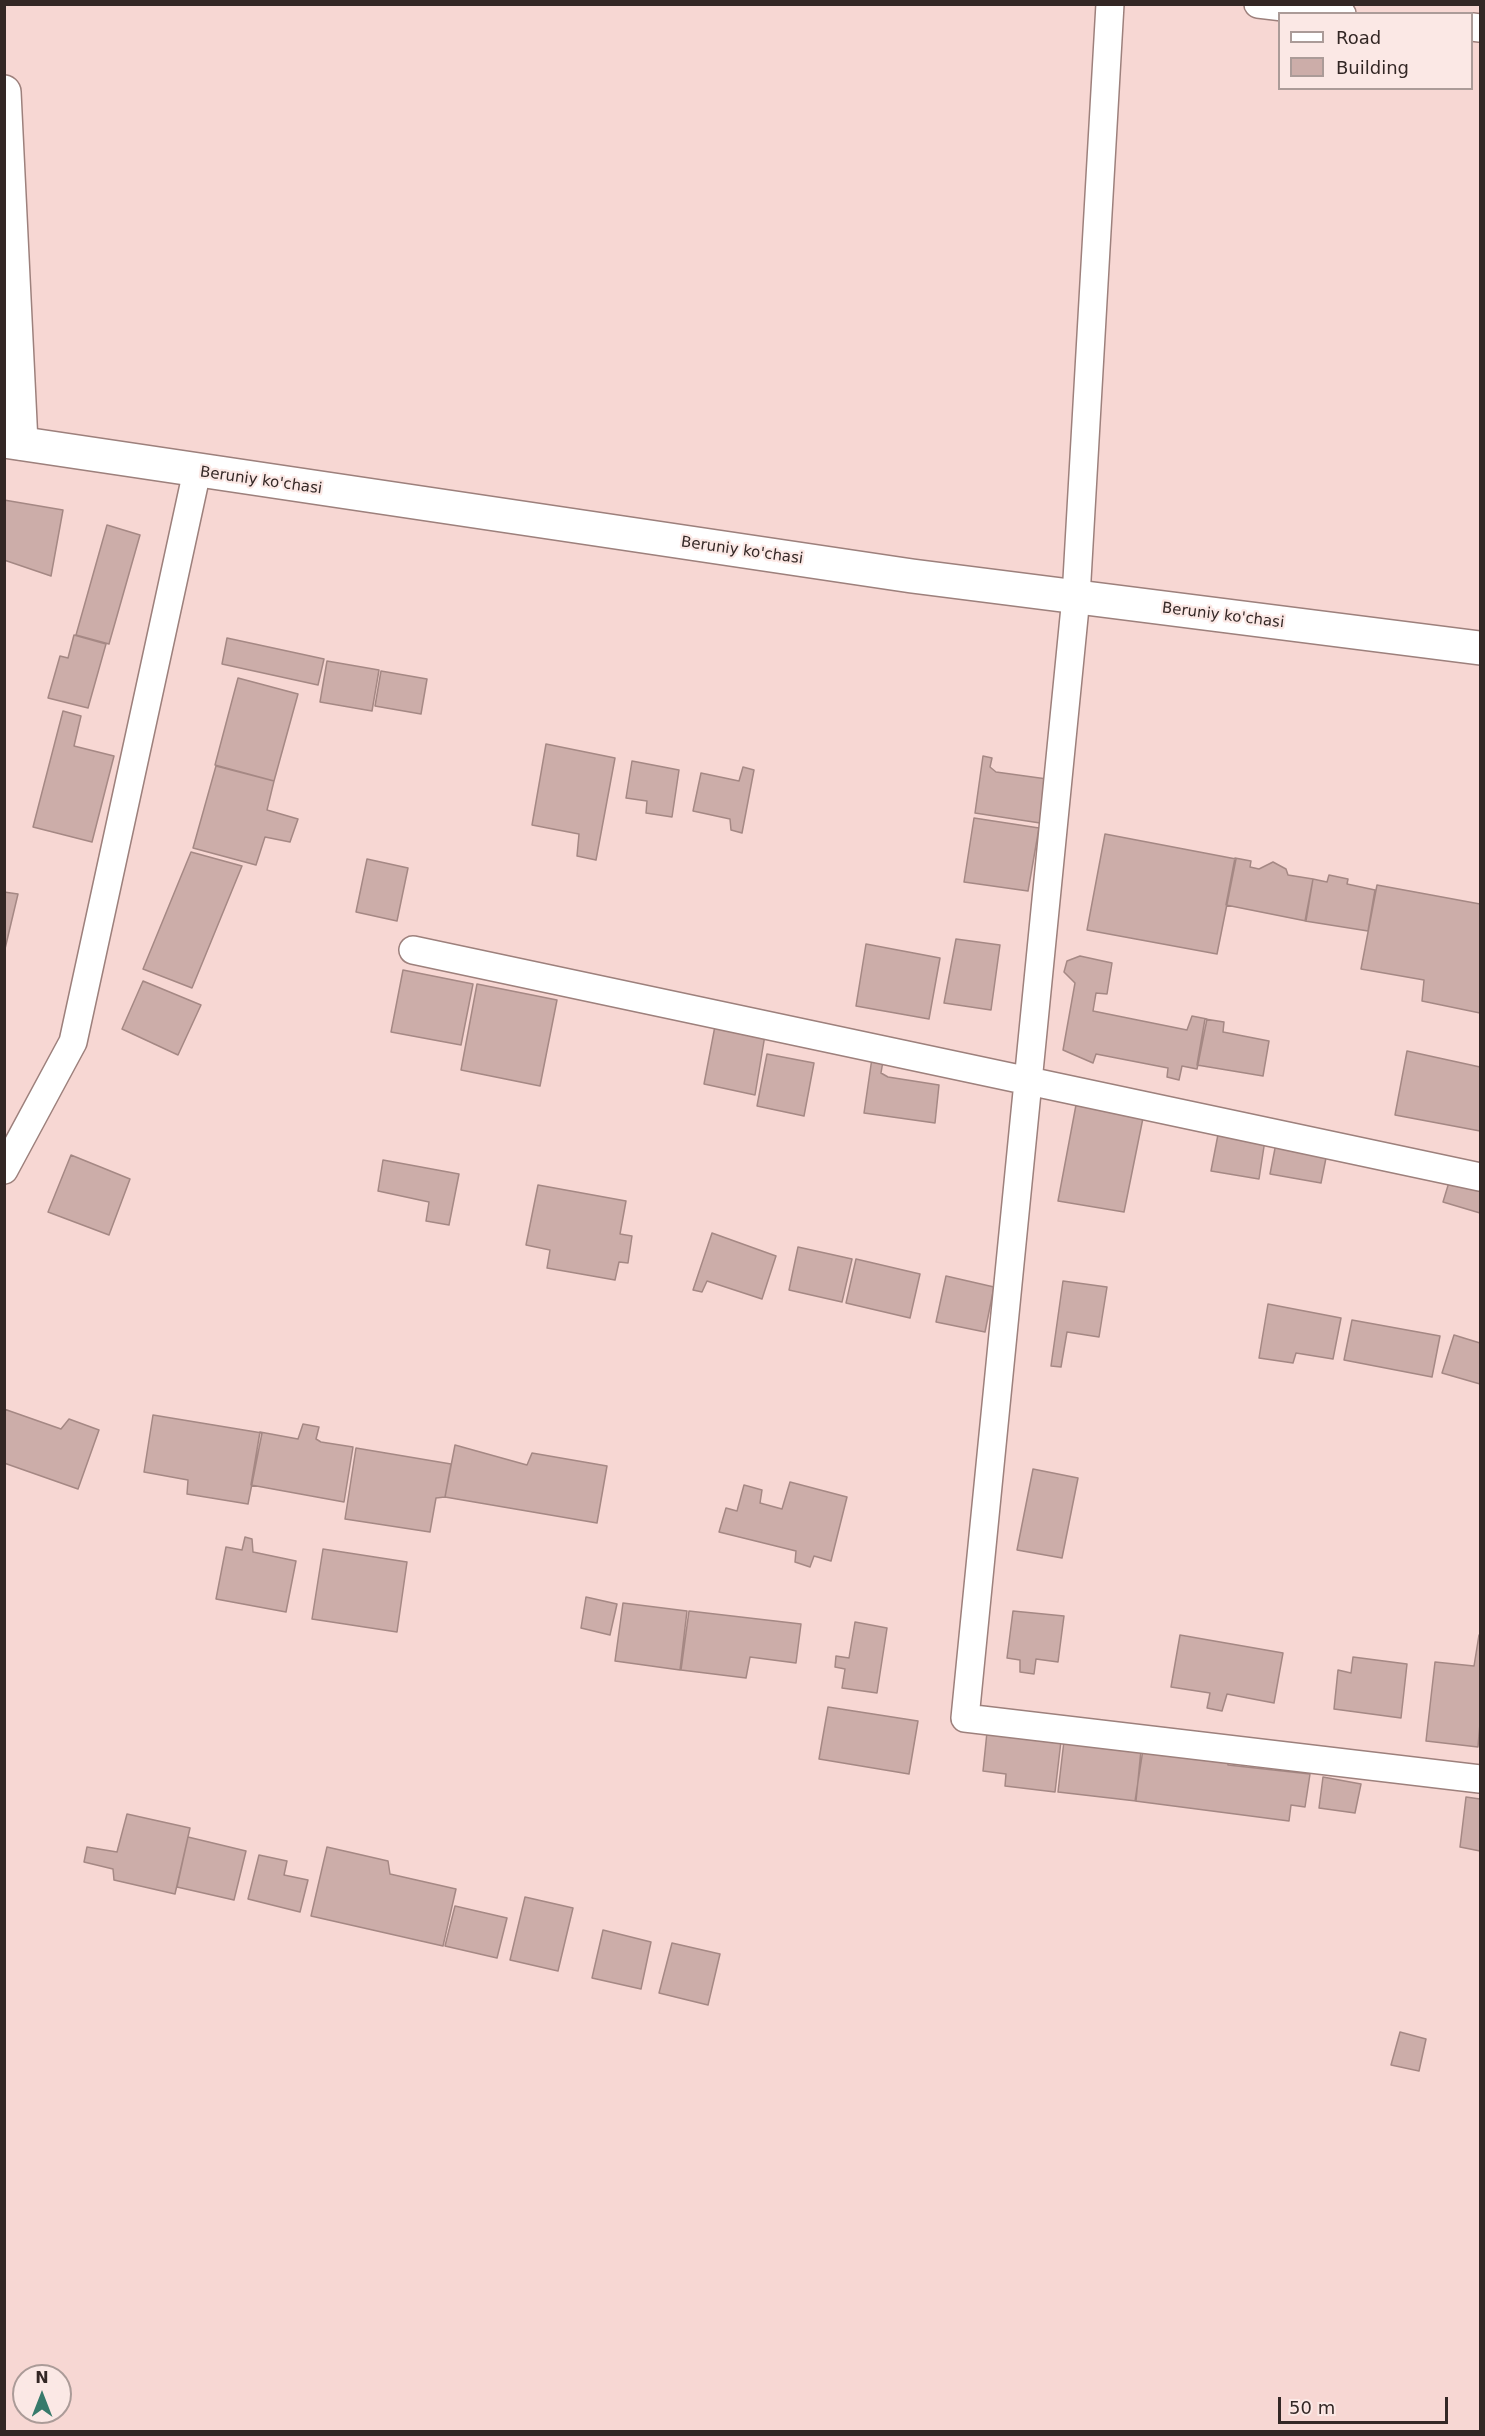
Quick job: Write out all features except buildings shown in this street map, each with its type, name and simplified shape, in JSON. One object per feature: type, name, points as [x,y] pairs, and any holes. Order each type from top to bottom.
[{"type":"main road","points":[[4,92],[13,442]]},
{"type":"main road","name":"Beruniy ko'chasi","points":[[13,442],[912,576],[1480,648]]},
{"type":"street","points":[[1110,4],[1076,597],[965,1718],[1480,1779]]},
{"type":"street","points":[[1258,4],[1325,12]]},
{"type":"street","points":[[4,1170],[73,1042],[197,471]]},
{"type":"street","points":[[413,950],[1480,1177]]}]
